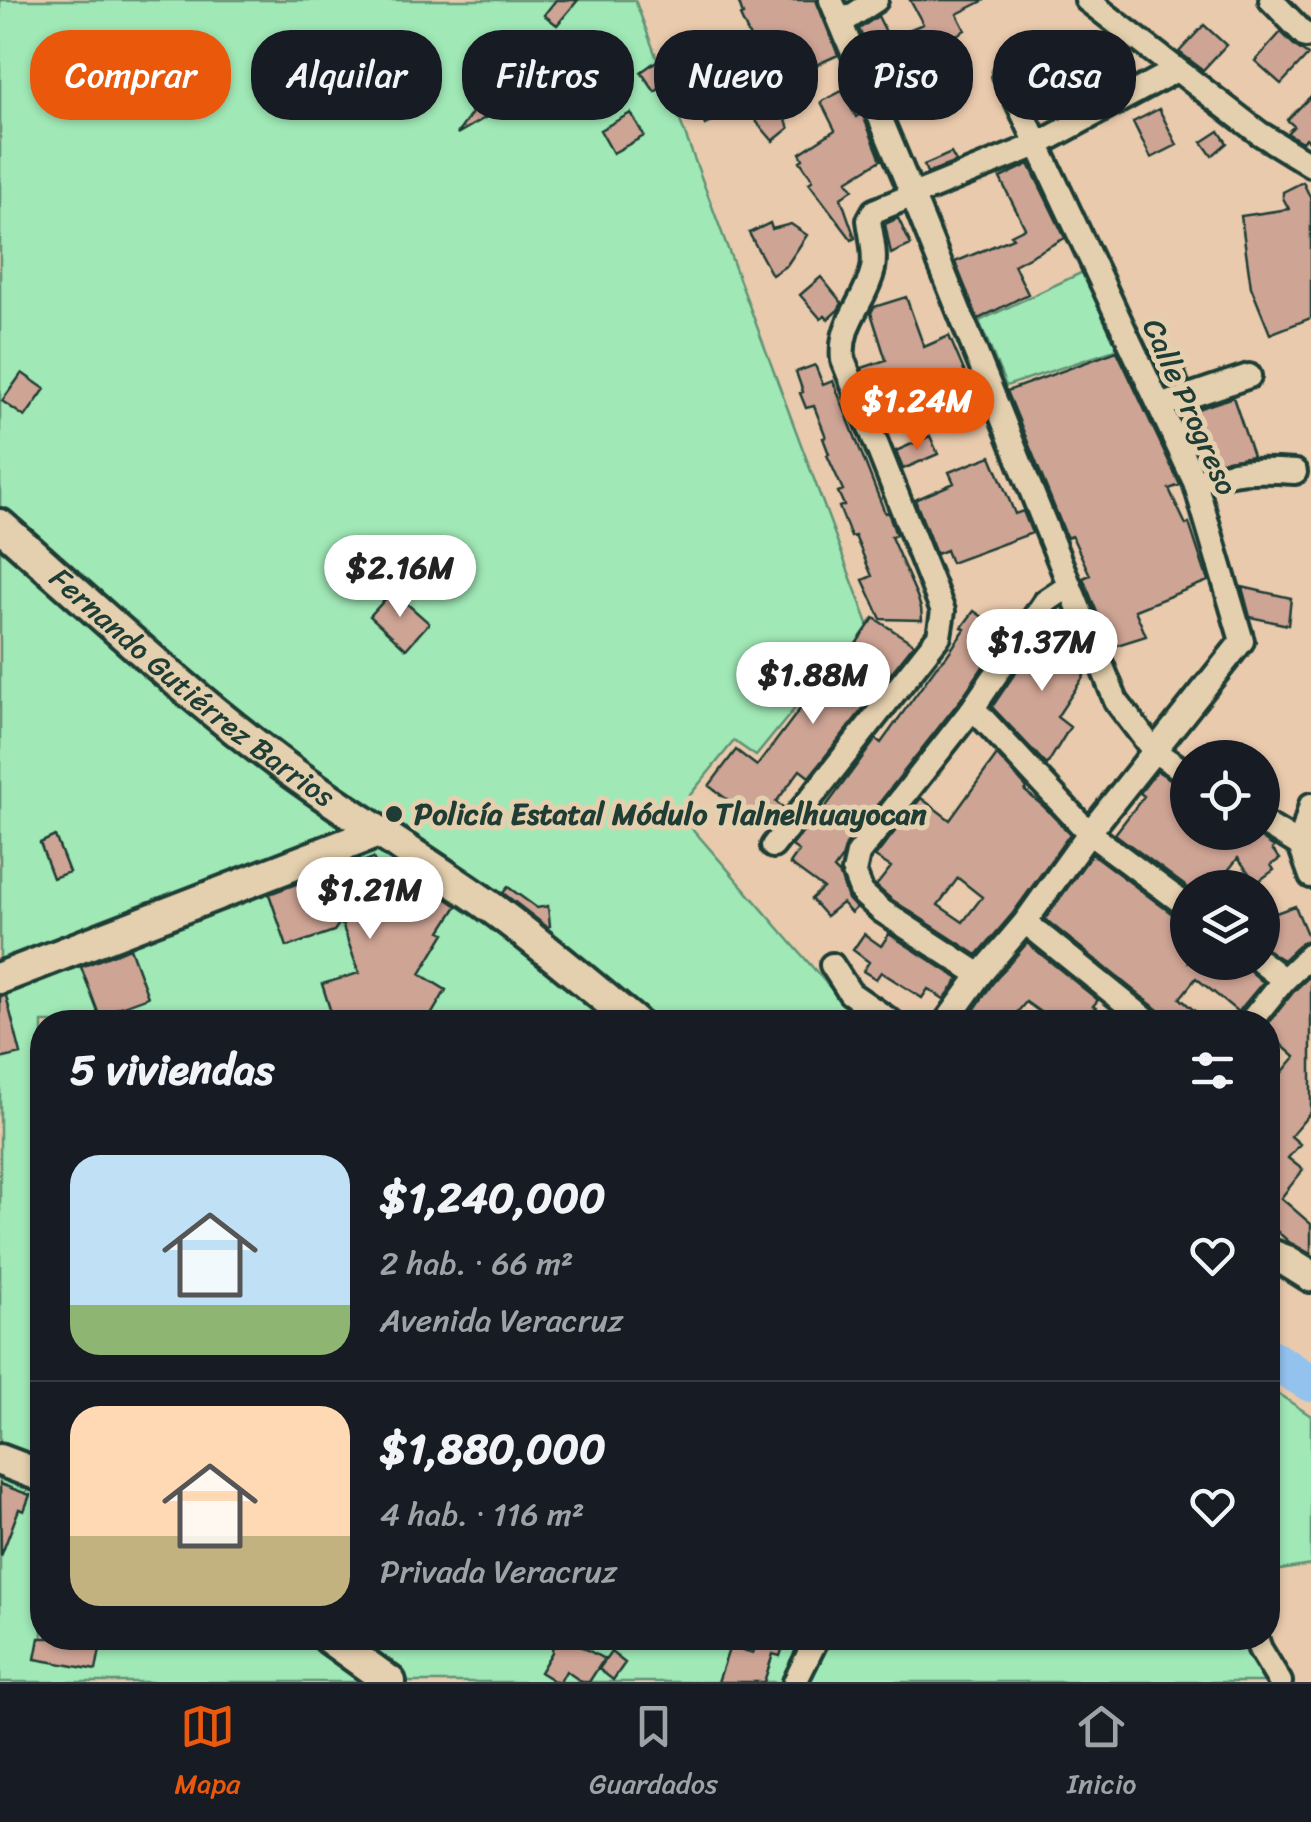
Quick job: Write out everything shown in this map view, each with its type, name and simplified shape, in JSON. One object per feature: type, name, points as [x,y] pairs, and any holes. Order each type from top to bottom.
[{"type":"main road","name":"Fernando Gutiérrez Barrios","points":[[0,524],[178,682],[276,760],[486,904],[619,1010]]},
{"type":"main road","points":[[0,978],[378,832]]},
{"type":"main road","points":[[1280,1259],[1311,1276]]},
{"type":"main road","points":[[0,1460],[30,1471]]},
{"type":"main road","points":[[345,1650],[390,1682]]},
{"type":"street","points":[[831,0],[1116,700],[1154,751],[1170,762]]},
{"type":"street","points":[[841,23],[876,0]]},
{"type":"street","points":[[1087,0],[1258,134],[1311,165]]},
{"type":"street","points":[[1271,0],[1306,36]]},
{"type":"street","points":[[774,846],[938,636],[943,611],[843,360],[841,341],[872,274],[870,215],[912,194],[1037,145],[1176,70]]},
{"type":"street","name":"Calle Progreso","points":[[1025,120],[1196,482],[1242,641],[1154,751]]},
{"type":"street","points":[[1160,406],[1249,376]]},
{"type":"street","points":[[1196,482],[1253,470],[1294,472]]},
{"type":"street","points":[[980,975],[882,911],[862,892],[854,872],[858,854],[973,708],[1045,602],[1070,586]]},
{"type":"street","points":[[973,708],[1089,833],[1170,894]]},
{"type":"street","points":[[955,1010],[1154,751]]},
{"type":"street","points":[[1311,804],[1300,844],[1311,876]]},
{"type":"street","points":[[1280,832],[1300,844]]},
{"type":"street","points":[[1026,922],[1131,1010]]},
{"type":"street","points":[[1260,1010],[1311,954]]},
{"type":"street","points":[[832,965],[850,993],[875,1010]]},
{"type":"street","points":[[1280,977],[1284,980]]},
{"type":"street","points":[[795,1682],[810,1650]]},
{"type":"street","points":[[1261,1650],[1280,1682]]},
{"type":"green space","points":[[0,0],[635,0],[654,51],[654,120],[680,120],[873,637],[810,690],[756,756],[734,741],[677,811],[850,1010],[30,1010],[30,1650],[1265,1650],[1276,1682],[0,1682]]},
{"type":"green space","points":[[1085,271],[1118,349],[1006,386],[979,321]]},
{"type":"green space","points":[[1280,1395],[1311,1416],[1311,1565],[1280,1570]]},
{"type":"building","points":[[556,0],[578,0],[557,25],[544,15]]},
{"type":"building","points":[[738,0],[816,0],[838,55],[818,64],[818,30],[746,30],[740,16],[743,15]]},
{"type":"building","points":[[910,0],[985,0],[957,14],[965,30],[908,30],[923,24]]},
{"type":"building","points":[[878,16],[885,30],[859,30],[859,29]]},
{"type":"building","points":[[1204,25],[1226,45],[1203,70],[1179,52]]},
{"type":"building","points":[[1281,32],[1308,55],[1281,84],[1255,61]]},
{"type":"building","points":[[654,63],[654,91],[641,72]]},
{"type":"building","points":[[838,93],[838,120],[865,120],[881,160],[847,181],[853,189],[841,198],[855,238],[852,240],[809,183],[813,180],[800,161],[800,153],[835,130],[821,102]]},
{"type":"building","points":[[1311,96],[1311,143],[1287,133],[1294,126],[1287,120]]},
{"type":"building","points":[[1159,109],[1177,145],[1151,158],[1133,122]]},
{"type":"building","points":[[634,118],[644,136],[613,153],[600,130],[618,120]]},
{"type":"building","points":[[467,120],[481,120],[457,134]]},
{"type":"building","points":[[755,120],[786,120],[789,128],[773,141]]},
{"type":"building","points":[[1219,131],[1227,143],[1212,156],[1202,142]]},
{"type":"building","points":[[951,153],[956,162],[927,173],[924,165]]},
{"type":"building","points":[[1029,164],[1065,238],[1014,265],[1028,294],[978,319],[955,262],[1013,238],[1011,235],[1025,228],[1000,178]]},
{"type":"building","points":[[1303,182],[1311,199],[1311,318],[1270,334],[1251,287],[1241,216],[1289,209],[1283,192]]},
{"type":"building","points":[[898,218],[911,245],[891,254],[885,224]]},
{"type":"building","points":[[770,223],[772,229],[791,224],[807,235],[787,265],[772,275],[749,233]]},
{"type":"building","points":[[821,277],[842,303],[828,319],[821,319],[800,295]]},
{"type":"building","points":[[906,297],[924,347],[949,336],[971,387],[883,421],[862,368],[886,360],[871,313],[874,307]]},
{"type":"building","points":[[1165,344],[1170,358],[1179,354],[1189,380],[1168,388],[1150,349]]},
{"type":"building","points":[[1117,351],[1180,485],[1169,489],[1186,525],[1189,523],[1208,581],[1135,610],[1146,636],[1111,647],[1083,578],[1090,575],[1072,536],[1067,538],[1007,391]]},
{"type":"building","points":[[815,365],[823,385],[833,381],[885,513],[888,512],[896,535],[891,537],[917,596],[922,620],[881,619],[863,580],[872,576],[839,507],[844,505],[838,492],[843,490],[827,455],[823,438],[826,437],[814,406],[806,408],[800,393],[803,392],[796,372]]},
{"type":"building","points":[[22,373],[45,389],[25,417],[2,401]]},
{"type":"building","points":[[1233,397],[1253,456],[1203,464],[1180,415]]},
{"type":"building","points":[[930,436],[938,454],[903,469],[896,451]]},
{"type":"building","points":[[991,456],[1015,514],[1023,511],[1032,533],[951,563],[946,550],[936,554],[915,500],[954,483],[949,472]]},
{"type":"building","points":[[1242,587],[1291,598],[1288,625],[1250,617]]},
{"type":"building","points":[[390,594],[396,594],[429,623],[406,649],[370,616]]},
{"type":"building","points":[[974,611],[1006,633],[961,699],[846,845],[834,869],[856,908],[851,913],[842,903],[826,916],[811,899],[823,888],[790,864],[799,851],[792,846],[810,828],[876,739],[881,743],[946,657]]},
{"type":"building","points":[[874,618],[914,644],[809,777],[800,770],[776,802],[784,808],[767,829],[709,786],[736,750],[757,766],[822,680],[828,684]]},
{"type":"building","points":[[1060,624],[1084,676],[1057,717],[1070,727],[1047,765],[992,707],[1041,635],[1050,640]]},
{"type":"building","points":[[997,755],[1027,788],[1025,791],[1070,834],[977,955],[876,886],[891,867],[875,857],[921,798],[950,820]],"holes":[[[958,878],[982,897],[963,922],[938,905]]]},
{"type":"building","points":[[1157,771],[1170,779],[1170,850],[1273,850],[1280,859],[1271,865],[1274,870],[1247,870],[1238,858],[1228,870],[1170,870],[1170,875],[1115,834],[1144,796],[1140,793]]},
{"type":"building","points":[[55,836],[69,872],[53,878],[40,843]]},
{"type":"building","points":[[1092,854],[1170,912],[1170,980],[1194,980],[1180,998],[1194,1010],[1158,1010],[1045,919]]},
{"type":"building","points":[[373,858],[391,902],[408,912],[426,885],[457,906],[420,974],[446,990],[434,1010],[330,1010],[322,984],[359,973],[341,921],[334,931],[287,947],[269,894],[323,874],[324,877]]},
{"type":"building","points":[[508,887],[537,908],[548,906],[550,926],[503,893]]},
{"type":"building","points":[[1295,906],[1309,939],[1283,960],[1280,958],[1280,911]]},
{"type":"building","points":[[864,934],[881,946],[889,934],[959,979],[944,999],[928,989],[922,998],[881,972],[876,979],[863,971],[869,962],[853,950]]},
{"type":"building","points":[[1027,943],[1098,1000],[1093,1006],[1098,1010],[1037,1010],[1026,1002],[1019,1010],[974,1010]]},
{"type":"building","points":[[130,948],[148,997],[113,1010],[97,1010],[81,967]]},
{"type":"building","points":[[1311,975],[1311,1112],[1291,1136],[1300,1144],[1288,1158],[1303,1170],[1281,1198],[1311,1224],[1311,1254],[1280,1234],[1280,1075],[1295,1057],[1280,1044],[1279,1010]]},
{"type":"building","points":[[1198,980],[1263,982],[1236,1010]]},
{"type":"building","points":[[0,996],[6,996],[21,1054],[0,1059]]},
{"type":"building","points":[[0,1484],[30,1495],[24,1511],[19,1509],[1,1556]]},
{"type":"building","points":[[37,1650],[100,1650],[96,1670],[35,1659]]},
{"type":"building","points":[[588,1650],[604,1659],[589,1682],[582,1682],[566,1671],[556,1682],[540,1672],[552,1652]]},
{"type":"building","points":[[729,1650],[782,1650],[780,1656],[773,1654],[764,1682],[718,1682]]},
{"type":"building","points":[[611,1652],[625,1663],[613,1680],[599,1669]]},
{"type":"waterway","points":[[1280,1364],[1311,1383]]},
{"type":"place","name":"Policía Estatal Módulo Tlalnelhuayocan","points":[[394,814]]}]
